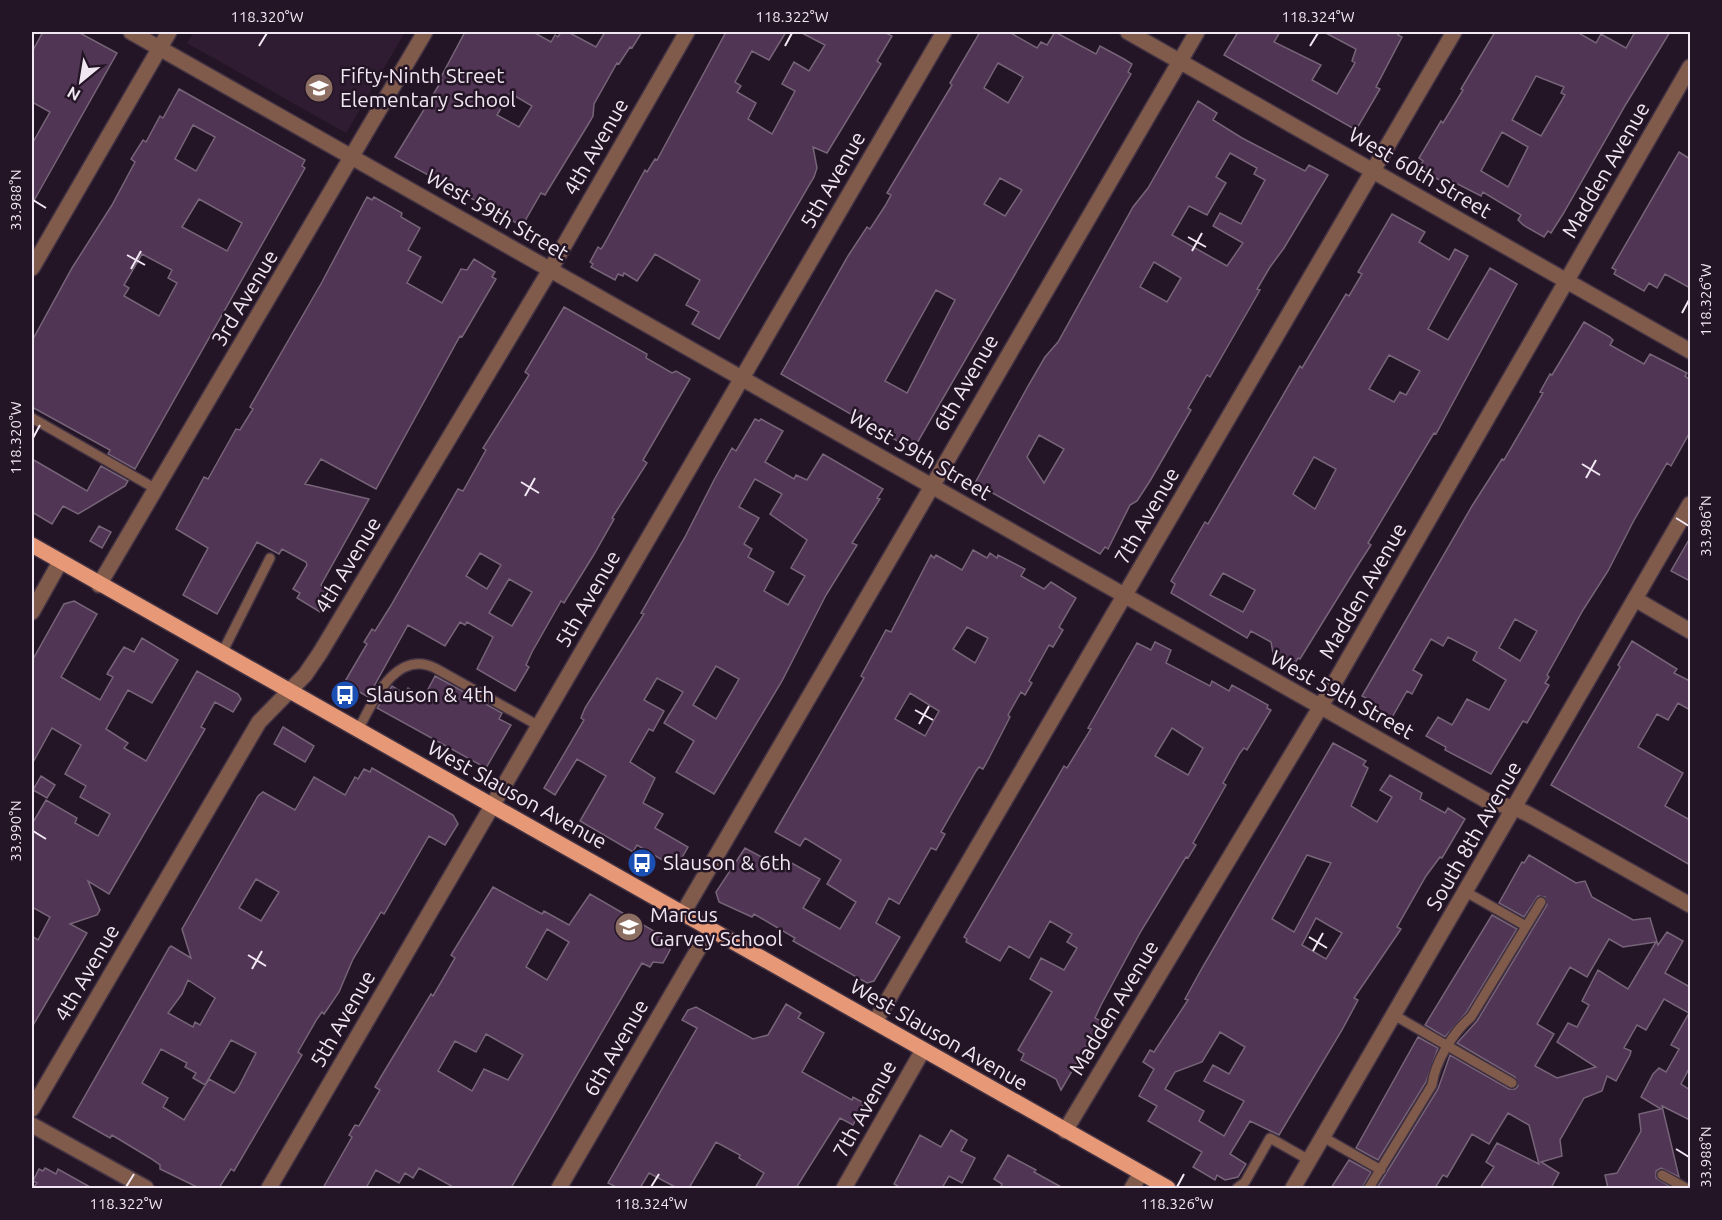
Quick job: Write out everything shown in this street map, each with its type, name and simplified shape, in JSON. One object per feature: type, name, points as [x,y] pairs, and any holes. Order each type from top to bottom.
[{"type":"main road","name":"West Slauson Avenue","points":[[32,545],[99,585],[1168,1188]]},
{"type":"street","name":"West 59th Street","points":[[132,32],[742,377],[1124,597],[1489,802],[1515,808],[1690,905]]},
{"type":"street","points":[[32,268],[169,32]]},
{"type":"street","name":"3rd Avenue","points":[[99,585],[425,32]]},
{"type":"street","name":"4th Avenue","points":[[32,1109],[259,722],[305,675],[320,654],[550,270],[687,32]]},
{"type":"street","name":"5th Avenue","points":[[269,1188],[944,32]]},
{"type":"street","name":"West 60th Street","points":[[1128,32],[1690,351]]},
{"type":"street","name":"6th Avenue","points":[[682,913],[1197,32]]},
{"type":"street","name":"7th Avenue","points":[[875,1022],[1454,32]]},
{"type":"street","name":"Madden Avenue","points":[[1065,1131],[1321,706],[1690,67]]},
{"type":"street","name":"South 8th Avenue","points":[[1293,1188],[1690,504]]},
{"type":"street","points":[[32,612],[60,562]]},
{"type":"street","points":[[1635,599],[1690,631]]},
{"type":"street","name":"6th Avenue","points":[[559,1188],[710,929]]},
{"type":"street","name":"7th Avenue","points":[[844,1188],[923,1050]]},
{"type":"street","points":[[32,1125],[146,1188]]},
{"type":"street","points":[[1132,1188],[1141,1173]]},
{"type":"lane","points":[[32,418],[156,489]]},
{"type":"lane","points":[[222,654],[270,558]]},
{"type":"lane","points":[[358,730],[387,678],[404,669],[422,665],[435,668],[539,726]]},
{"type":"lane","points":[[1466,892],[1526,926]]},
{"type":"lane","points":[[1370,1188],[1432,1085],[1434,1072],[1460,1026],[1471,1017],[1541,902]]},
{"type":"lane","points":[[1394,1015],[1512,1083]]},
{"type":"lane","points":[[1323,1137],[1381,1170]]},
{"type":"lane","points":[[1237,1188],[1245,1182],[1270,1138],[1309,1160]]},
{"type":"lane","points":[[1662,1175],[1686,1188]]},
{"type":"shaded area","name":"Fifty-Ninth Street Elementary School","points":[[194,32],[405,32],[346,133],[187,43]]},
{"type":"building","points":[[43,32],[78,32],[117,53],[32,204],[32,144],[50,112],[32,102],[32,52]]},
{"type":"building","points":[[465,32],[533,32],[551,42],[555,35],[558,37],[561,32],[568,32],[596,47],[605,32],[642,32],[632,48],[630,47],[619,64],[617,63],[594,104],[593,116],[589,123],[545,195],[541,193],[522,226],[395,157],[442,80],[440,79]],"holes":[[[510,93],[532,106],[519,127],[497,115]]]},
{"type":"building","points":[[726,32],[786,32],[769,60],[752,51],[735,82],[741,86],[737,92],[756,103],[748,119],[772,134],[795,91],[782,84],[794,62],[809,71],[825,45],[800,32],[884,32],[892,36],[877,61],[881,64],[827,153],[813,147],[817,168],[814,177],[719,339],[692,324],[699,312],[686,305],[700,280],[655,254],[637,281],[624,273],[623,276],[618,274],[615,280],[591,267],[593,264],[590,262],[598,247],[601,249],[603,246],[645,170],[647,172],[655,159],[657,160]]},
{"type":"building","points":[[980,32],[1009,32],[1037,48],[1041,42],[1047,45],[1055,32],[1096,54],[1100,46],[1132,64],[1128,72],[1131,74],[913,450],[781,374],[848,256],[867,227],[870,229],[885,206],[891,195],[887,193],[952,85],[950,83]],"holes":[[[998,63],[1023,77],[1008,103],[984,88]],[[1000,178],[1022,190],[1005,216],[984,204]],[[936,290],[955,300],[907,393],[885,381]]]},
{"type":"building","points":[[1238,32],[1280,32],[1274,42],[1321,65],[1312,80],[1337,94],[1355,63],[1352,61],[1356,49],[1324,32],[1400,32],[1398,35],[1402,37],[1376,87],[1380,89],[1356,130],[1224,55]]},
{"type":"building","points":[[1495,32],[1577,32],[1596,43],[1601,34],[1626,48],[1635,32],[1670,32],[1563,214],[1551,233],[1548,231],[1544,237],[1523,225],[1518,220],[1521,215],[1483,192],[1481,196],[1448,179],[1446,182],[1441,181],[1419,168],[1423,161],[1419,158],[1441,121],[1443,123],[1463,90],[1461,89]],"holes":[[[1536,76],[1564,87],[1561,93],[1565,95],[1541,136],[1512,120]],[[1502,132],[1528,147],[1508,187],[1481,171]]]},
{"type":"building","points":[[179,89],[305,160],[302,166],[305,168],[135,469],[108,454],[110,450],[32,407],[32,341],[72,268],[112,205],[135,162],[131,159],[143,140],[146,142],[160,116],[163,118]],"holes":[[[193,125],[215,137],[196,171],[175,159]],[[199,199],[242,223],[227,251],[182,227]],[[142,254],[172,270],[168,278],[177,283],[159,316],[124,296],[129,288],[124,285]]]},
{"type":"building","points":[[1198,101],[1217,113],[1213,120],[1242,138],[1305,171],[1309,165],[1328,175],[1257,289],[1260,290],[1210,377],[1207,375],[1188,408],[1191,410],[1150,481],[1137,501],[1130,505],[1108,549],[1105,547],[1100,554],[975,483],[1045,357],[1058,342],[1133,207],[1148,188]],"holes":[[[1230,153],[1257,168],[1254,174],[1265,180],[1241,224],[1220,213],[1213,226],[1243,243],[1227,266],[1172,235],[1189,206],[1207,215],[1226,183],[1216,177]],[[1154,262],[1181,278],[1167,302],[1140,287]],[[1039,435],[1064,449],[1044,483],[1027,457]]]},
{"type":"building","points":[[1679,152],[1690,159],[1690,288],[1665,274],[1657,288],[1649,283],[1644,291],[1614,274],[1616,270],[1612,268]]},
{"type":"building","points":[[367,197],[372,200],[374,197],[402,213],[401,217],[420,228],[408,250],[421,257],[407,283],[442,303],[461,269],[467,270],[474,259],[495,272],[492,277],[496,279],[462,337],[460,336],[376,489],[321,459],[305,484],[369,499],[321,585],[332,592],[320,612],[297,598],[300,593],[293,589],[307,565],[306,562],[282,549],[279,554],[257,542],[217,614],[183,595],[208,548],[176,529],[204,477],[208,479],[236,429],[240,430],[253,409],[250,407],[322,282]]},
{"type":"building","points":[[1392,214],[1425,232],[1419,242],[1449,260],[1455,249],[1468,256],[1428,329],[1448,340],[1490,268],[1517,284],[1436,434],[1434,433],[1368,543],[1371,545],[1300,659],[1298,658],[1294,665],[1273,653],[1271,642],[1251,631],[1247,638],[1171,593],[1175,584],[1171,581],[1205,522],[1208,524],[1300,366],[1302,368],[1346,294],[1349,296],[1362,274],[1358,272]],"holes":[[[1389,355],[1420,371],[1406,395],[1400,392],[1394,402],[1369,389]],[[1314,457],[1336,469],[1315,509],[1293,494]],[[1223,573],[1255,590],[1243,612],[1210,595]]]},
{"type":"building","points":[[564,307],[647,354],[646,358],[672,373],[676,371],[690,379],[643,460],[647,463],[612,518],[614,519],[593,556],[564,603],[561,601],[532,652],[526,665],[529,667],[515,691],[477,669],[493,637],[467,622],[465,625],[460,622],[445,646],[408,625],[368,697],[344,683],[367,644],[364,642],[372,629],[375,631],[390,607],[458,489],[463,491],[486,450],[483,448],[529,375],[525,372]],"holes":[[[480,553],[501,565],[487,589],[466,576]],[[509,579],[532,592],[512,626],[489,613]]]},
{"type":"building","points":[[1584,322],[1610,337],[1613,340],[1610,345],[1644,364],[1650,354],[1687,373],[1685,376],[1690,380],[1690,432],[1671,466],[1667,463],[1608,571],[1583,610],[1547,675],[1549,677],[1545,683],[1549,685],[1527,723],[1523,721],[1491,774],[1445,750],[1446,747],[1426,736],[1438,717],[1452,725],[1467,699],[1489,710],[1506,680],[1473,660],[1477,652],[1448,637],[1443,646],[1431,639],[1413,670],[1422,675],[1412,694],[1407,691],[1390,721],[1362,705],[1366,698],[1362,696],[1472,506],[1502,459],[1504,460],[1543,393],[1540,392],[1550,374],[1552,375]],"holes":[[[1515,619],[1537,631],[1520,661],[1499,648]]]},
{"type":"building","points":[[755,419],[759,421],[761,419],[783,431],[765,462],[794,479],[796,475],[807,480],[823,454],[883,489],[877,498],[880,499],[852,543],[857,545],[826,595],[782,681],[714,794],[676,772],[694,741],[664,723],[683,692],[657,678],[644,700],[664,711],[653,731],[649,729],[630,762],[655,778],[643,803],[663,814],[655,828],[688,847],[676,868],[637,845],[633,852],[580,821],[606,776],[577,759],[555,795],[544,788],[584,720],[581,718],[585,708],[644,614],[641,613],[685,537],[732,448],[736,451]],"holes":[[[755,479],[782,494],[770,514],[807,540],[791,568],[805,576],[788,605],[764,591],[774,572],[748,557],[752,549],[744,544],[759,518],[739,507]],[[716,666],[739,679],[716,719],[693,705]]]},
{"type":"building","points":[[32,459],[87,491],[101,466],[128,481],[125,486],[78,514],[63,506],[52,524],[32,512]]},
{"type":"building","points":[[99,526],[111,532],[102,548],[90,541]]},
{"type":"building","points":[[1690,538],[1690,581],[1671,571]]},
{"type":"building","points":[[973,550],[987,558],[990,553],[1025,569],[1021,576],[1044,589],[1051,582],[1076,598],[1059,627],[1063,630],[1053,647],[1049,645],[1029,681],[1032,683],[1025,695],[1021,692],[983,769],[979,767],[976,771],[941,832],[945,834],[936,850],[931,848],[899,904],[889,898],[876,923],[900,937],[874,981],[867,983],[793,941],[795,938],[754,914],[752,917],[719,902],[716,892],[745,848],[785,870],[790,862],[820,879],[803,908],[840,929],[856,902],[827,884],[841,860],[805,838],[800,846],[775,832],[864,678],[861,676],[886,630],[891,632],[931,555],[934,558],[936,555],[962,570]],"holes":[[[967,627],[988,638],[975,663],[953,649]],[[910,693],[939,711],[925,736],[895,719]]]},
{"type":"building","points":[[74,601],[97,614],[61,677],[100,700],[113,677],[107,674],[124,647],[134,652],[142,638],[178,660],[152,703],[128,690],[106,729],[128,743],[124,748],[146,761],[197,671],[238,694],[241,699],[233,712],[215,702],[201,727],[205,729],[109,894],[88,881],[100,910],[97,915],[70,924],[87,933],[32,1027],[32,936],[38,940],[50,917],[32,907],[32,824],[46,800],[77,818],[75,823],[98,836],[110,814],[80,797],[86,786],[65,774],[81,745],[52,728],[32,764],[32,661],[64,604]]},
{"type":"building","points":[[1632,641],[1677,669],[1674,673],[1690,681],[1690,710],[1678,703],[1668,720],[1657,714],[1638,747],[1683,773],[1665,806],[1690,820],[1690,865],[1551,785],[1620,667],[1618,665]]},
{"type":"building","points":[[1155,642],[1171,650],[1166,663],[1210,686],[1212,681],[1229,691],[1232,685],[1268,705],[1267,708],[1271,710],[1247,750],[1244,748],[1240,753],[1223,783],[1226,785],[1193,843],[1196,845],[1188,858],[1186,857],[1141,931],[1095,1018],[1101,1021],[1061,1090],[1056,1079],[1021,1060],[1024,1054],[1018,1050],[1052,992],[1030,979],[1041,958],[1064,970],[1077,948],[1067,942],[1072,934],[1050,921],[1029,958],[1009,946],[1000,961],[966,942],[967,939],[964,937],[1064,766],[1067,768],[1091,729],[1088,728],[1137,643],[1151,650]],"holes":[[[1172,728],[1203,748],[1188,775],[1155,756]]]},
{"type":"building","points":[[435,676],[502,713],[499,719],[511,725],[486,768],[377,708],[392,686],[405,694],[408,688],[424,697]]},
{"type":"building","points":[[283,727],[314,746],[305,762],[274,744]]},
{"type":"building","points":[[1333,743],[1366,761],[1363,765],[1368,768],[1351,806],[1377,822],[1392,797],[1380,790],[1390,775],[1422,793],[1420,799],[1445,813],[1448,808],[1465,819],[1442,858],[1440,857],[1426,876],[1397,927],[1401,929],[1354,998],[1358,1000],[1342,1030],[1279,1135],[1250,1121],[1230,1154],[1246,1164],[1238,1177],[1225,1180],[1217,1175],[1215,1180],[1193,1167],[1202,1152],[1148,1121],[1157,1106],[1139,1096],[1154,1069],[1143,1062],[1150,1050],[1154,1052],[1188,1000],[1185,999]],"holes":[[[1307,855],[1331,863],[1294,932],[1272,919]],[[1316,918],[1342,933],[1326,959],[1302,945]],[[1220,1032],[1245,1047],[1229,1074],[1213,1065],[1204,1081],[1244,1101],[1224,1136],[1199,1121],[1204,1111],[1165,1089],[1175,1072],[1202,1062]]]},
{"type":"building","points":[[372,768],[453,815],[458,824],[445,845],[429,836],[384,914],[381,912],[353,959],[339,992],[324,1014],[322,1012],[317,1019],[298,1052],[302,1055],[234,1171],[231,1169],[219,1188],[199,1188],[160,1169],[160,1165],[112,1135],[110,1138],[73,1117],[169,948],[171,946],[191,958],[182,929],[258,796],[263,792],[295,810],[314,777],[345,795],[355,777],[358,779],[364,769],[370,772]],"holes":[[[256,879],[279,892],[261,921],[239,908]],[[188,980],[215,998],[200,1025],[195,1022],[193,1027],[168,1013],[182,994]],[[231,1040],[256,1053],[234,1093],[209,1079],[184,1120],[163,1107],[168,1098],[142,1083],[161,1049],[187,1063],[185,1067],[196,1073],[193,1078],[205,1085]]]},
{"type":"building","points":[[41,776],[55,785],[47,798],[33,790]]},
{"type":"building","points":[[1529,855],[1576,883],[1585,881],[1592,897],[1633,920],[1650,918],[1658,945],[1667,932],[1683,941],[1665,973],[1690,987],[1690,1067],[1681,1084],[1690,1090],[1690,1120],[1662,1106],[1679,1177],[1661,1168],[1656,1171],[1656,1178],[1673,1188],[1608,1188],[1605,1175],[1617,1173],[1641,1131],[1639,1114],[1661,1109],[1641,1097],[1653,1074],[1659,1068],[1666,1072],[1679,1049],[1671,1045],[1689,1013],[1664,999],[1646,1030],[1637,1025],[1624,1048],[1631,1051],[1616,1081],[1607,1076],[1602,1091],[1584,1098],[1560,1140],[1562,1156],[1541,1162],[1559,1173],[1551,1188],[1480,1188],[1494,1167],[1486,1162],[1497,1143],[1539,1164],[1529,1125],[1508,1113],[1489,1144],[1472,1134],[1447,1177],[1443,1175],[1435,1188],[1377,1188],[1438,1089],[1450,1055],[1509,1089],[1515,1089],[1518,1086],[1515,1077],[1457,1043],[1477,1021],[1547,905],[1545,897],[1538,896],[1524,917],[1499,903],[1522,862],[1524,863]],"holes":[[[1609,939],[1623,947],[1656,942],[1628,989],[1598,970],[1582,1001],[1589,1005],[1577,1027],[1568,1023],[1557,1042],[1596,1067],[1557,1078],[1535,1066],[1554,1034],[1537,1024],[1570,967],[1587,977]]]},
{"type":"building","points":[[493,887],[542,914],[544,911],[569,925],[590,894],[670,942],[670,950],[663,963],[653,962],[650,967],[642,963],[511,1188],[455,1188],[419,1168],[413,1178],[405,1173],[399,1183],[376,1170],[366,1188],[323,1188],[352,1137],[349,1135],[355,1125],[359,1126],[380,1090],[375,1087],[455,958],[451,955]],"holes":[[[547,929],[569,942],[547,980],[526,967]],[[486,1034],[523,1055],[508,1080],[484,1069],[472,1091],[438,1071],[455,1041],[476,1052]]]},
{"type":"building","points":[[1492,915],[1517,929],[1466,1013],[1445,1037],[1425,1025]]},
{"type":"building","points":[[786,1004],[801,1013],[798,1018],[824,1033],[802,1072],[852,1100],[853,1097],[864,1103],[853,1125],[840,1118],[796,1188],[755,1188],[764,1173],[739,1158],[740,1155],[716,1142],[689,1188],[677,1188],[649,1173],[640,1188],[618,1188],[608,1183],[697,1028],[682,1020],[688,1010],[696,1007],[753,1039],[768,1035]]},
{"type":"building","points":[[1418,1037],[1438,1048],[1426,1082],[1378,1160],[1356,1148]]},
{"type":"building","points":[[951,1130],[967,1140],[961,1151],[975,1158],[962,1183],[949,1176],[942,1188],[901,1188],[894,1184],[920,1135],[941,1147]]},
{"type":"building","points":[[1008,1155],[1063,1188],[1000,1188],[1002,1184],[994,1179]]},
{"type":"building","points":[[1349,1160],[1371,1172],[1362,1188],[1331,1188]]},
{"type":"building","points":[[45,1168],[56,1174],[58,1169],[92,1188],[33,1188],[37,1183],[33,1181],[39,1169],[43,1171]]},
{"type":"place","name":"Fifty-Ninth Street Elementary School","points":[[319,88]]},
{"type":"place","name":"Slauson & 4th","points":[[345,695]]},
{"type":"place","name":"Slauson & 6th","points":[[642,863]]},
{"type":"place","name":"Marcus Garvey School","points":[[629,927]]}]
